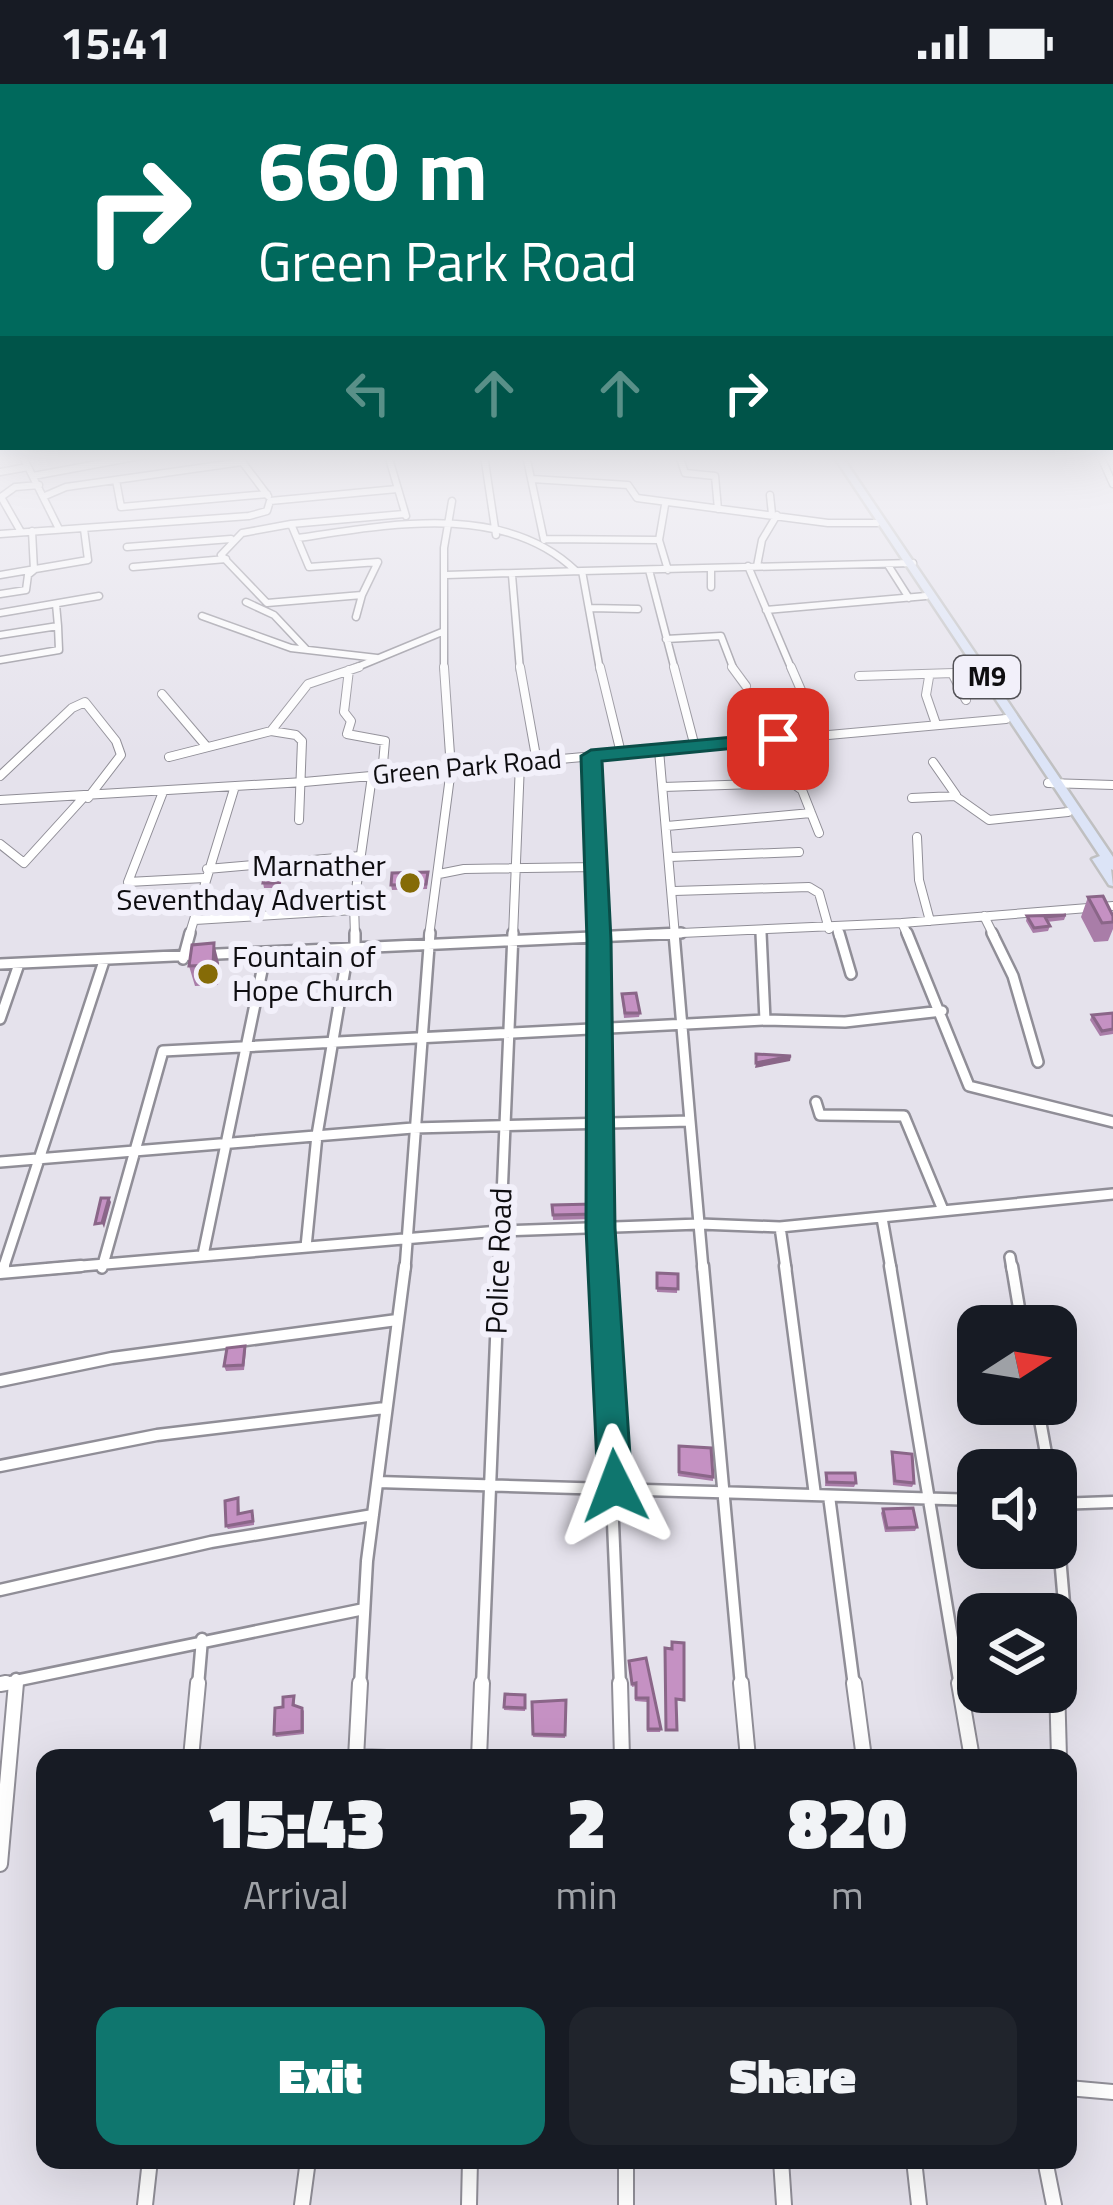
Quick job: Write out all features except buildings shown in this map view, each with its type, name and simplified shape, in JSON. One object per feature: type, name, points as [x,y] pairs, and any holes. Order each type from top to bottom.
[{"type":"main road","name":"M9","points":[[901,554],[1068,812],[1113,866]]},
{"type":"main road","name":"M9","points":[[902,554],[1090,838],[1113,883]]},
{"type":"street","points":[[33,554],[34,570]]},
{"type":"street","points":[[0,575],[88,560],[87,554]]},
{"type":"street","points":[[223,554],[291,628]]},
{"type":"street","points":[[304,554],[309,567],[378,562],[356,617]]},
{"type":"street","points":[[356,1749],[373,1515],[409,1239],[428,946],[451,769],[442,632],[447,554]]},
{"type":"street","points":[[561,554],[579,571],[621,753]]},
{"type":"street","points":[[663,554],[668,570]]},
{"type":"street","points":[[757,554],[753,566],[766,610],[820,734]]},
{"type":"street","points":[[133,567],[226,559]]},
{"type":"street","points":[[446,574],[909,564]]},
{"type":"street","points":[[887,565],[909,598]]},
{"type":"street","points":[[711,568],[712,587]]},
{"type":"street","points":[[0,594],[26,590],[28,575],[34,570]]},
{"type":"street","points":[[649,570],[695,747]]},
{"type":"street","points":[[512,575],[520,669],[537,762]]},
{"type":"street","points":[[267,603],[362,595]]},
{"type":"street","points":[[0,613],[99,596]]},
{"type":"street","points":[[766,610],[926,596]]},
{"type":"street","points":[[246,602],[274,616],[306,649]]},
{"type":"street","points":[[0,660],[59,650],[56,604]]},
{"type":"street","points":[[590,608],[638,609]]},
{"type":"street","points":[[202,616],[291,648],[382,659]]},
{"type":"street","points":[[0,635],[58,626]]},
{"type":"street","points":[[271,731],[308,684],[442,632]]},
{"type":"street","points":[[666,639],[721,636],[732,667],[746,686]]},
{"type":"street","points":[[306,1247],[317,1135],[351,950],[360,856],[385,741],[347,734],[351,721],[344,712],[350,670]]},
{"type":"street","points":[[859,676],[980,673]]},
{"type":"street","points":[[953,675],[966,700]]},
{"type":"street","points":[[929,677],[926,695],[936,724]]},
{"type":"street","points":[[162,694],[207,747]]},
{"type":"street","points":[[0,776],[71,708],[85,702],[116,741],[121,755],[24,863],[0,844]]},
{"type":"street","name":"Green Park Road","points":[[0,800],[304,782],[1006,719]]},
{"type":"street","points":[[169,757],[271,731],[299,736],[304,782],[299,820]]},
{"type":"street","points":[[659,750],[747,1749]]},
{"type":"street","points":[[591,756],[599,940],[600,1228],[615,1486],[622,1749]]},
{"type":"street","points":[[933,762],[959,799],[989,820],[1068,812]]},
{"type":"street","name":"Police Road","points":[[478,1749],[520,763]]},
{"type":"street","points":[[663,787],[792,782],[802,790],[819,833]]},
{"type":"street","points":[[1053,783],[1113,784]]},
{"type":"street","points":[[183,959],[205,873],[235,786]]},
{"type":"street","points":[[163,792],[128,882],[360,856]]},
{"type":"street","points":[[912,798],[959,799]]},
{"type":"street","points":[[667,826],[811,813]]},
{"type":"street","points":[[916,837],[919,880],[930,921]]},
{"type":"street","points":[[670,857],[799,852]]},
{"type":"street","points":[[439,874],[597,867]]},
{"type":"street","points":[[674,891],[809,887],[819,893],[851,974]]},
{"type":"street","points":[[0,964],[833,929],[1113,906]]},
{"type":"street","points":[[195,920],[354,910]]},
{"type":"street","points":[[984,916],[1005,956],[1038,1062]]},
{"type":"street","points":[[902,923],[942,1011],[965,1080],[974,1090],[1113,1122]]},
{"type":"street","points":[[761,932],[765,1020]]},
{"type":"street","points":[[203,1256],[265,956]]},
{"type":"street","points":[[104,961],[1,1273],[499,1231],[700,1224],[780,1227],[1113,1194]]},
{"type":"street","points":[[0,1019],[20,964]]},
{"type":"street","points":[[102,1268],[163,1051],[422,1034],[765,1020],[845,1022],[942,1011]]},
{"type":"street","points":[[816,1102],[820,1115],[904,1116],[943,1210]]},
{"type":"street","points":[[0,1162],[413,1128],[690,1121]]},
{"type":"street","points":[[882,1218],[970,1749]]},
{"type":"street","points":[[780,1227],[864,1749]]},
{"type":"street","points":[[1010,1257],[1018,1305]]},
{"type":"street","points":[[0,1382],[112,1358],[397,1320]]},
{"type":"street","points":[[0,1466],[158,1435],[385,1408]]},
{"type":"street","points":[[378,1482],[957,1499]]},
{"type":"street","points":[[1077,1505],[1113,1502]]},
{"type":"street","points":[[0,1590],[211,1542],[373,1515]]},
{"type":"street","points":[[1059,1749],[1057,1687],[1065,1615],[1061,1569]]},
{"type":"street","points":[[0,1684],[364,1609]]},
{"type":"street","points":[[192,1749],[202,1640]]},
{"type":"street","points":[[0,1864],[16,1679]]},
{"type":"street","points":[[1077,2090],[1113,2092]]},
{"type":"street","points":[[145,2205],[149,2169]]},
{"type":"street","points":[[302,2205],[307,2169]]},
{"type":"street","points":[[469,2205],[470,2169]]},
{"type":"street","points":[[626,2169],[626,2205]]},
{"type":"street","points":[[782,2169],[784,2205]]},
{"type":"street","points":[[915,2169],[919,2205]]},
{"type":"street","points":[[1047,2169],[1054,2205]]},
{"type":"place","name":"Marnather Seventhday Advertist","points":[[410,883]]},
{"type":"place","name":"Fountain of Hope Church","points":[[208,974]]},
{"type":"route","points":[[615,1486],[600,1228],[599,940],[591,756],[778,739]]}]
